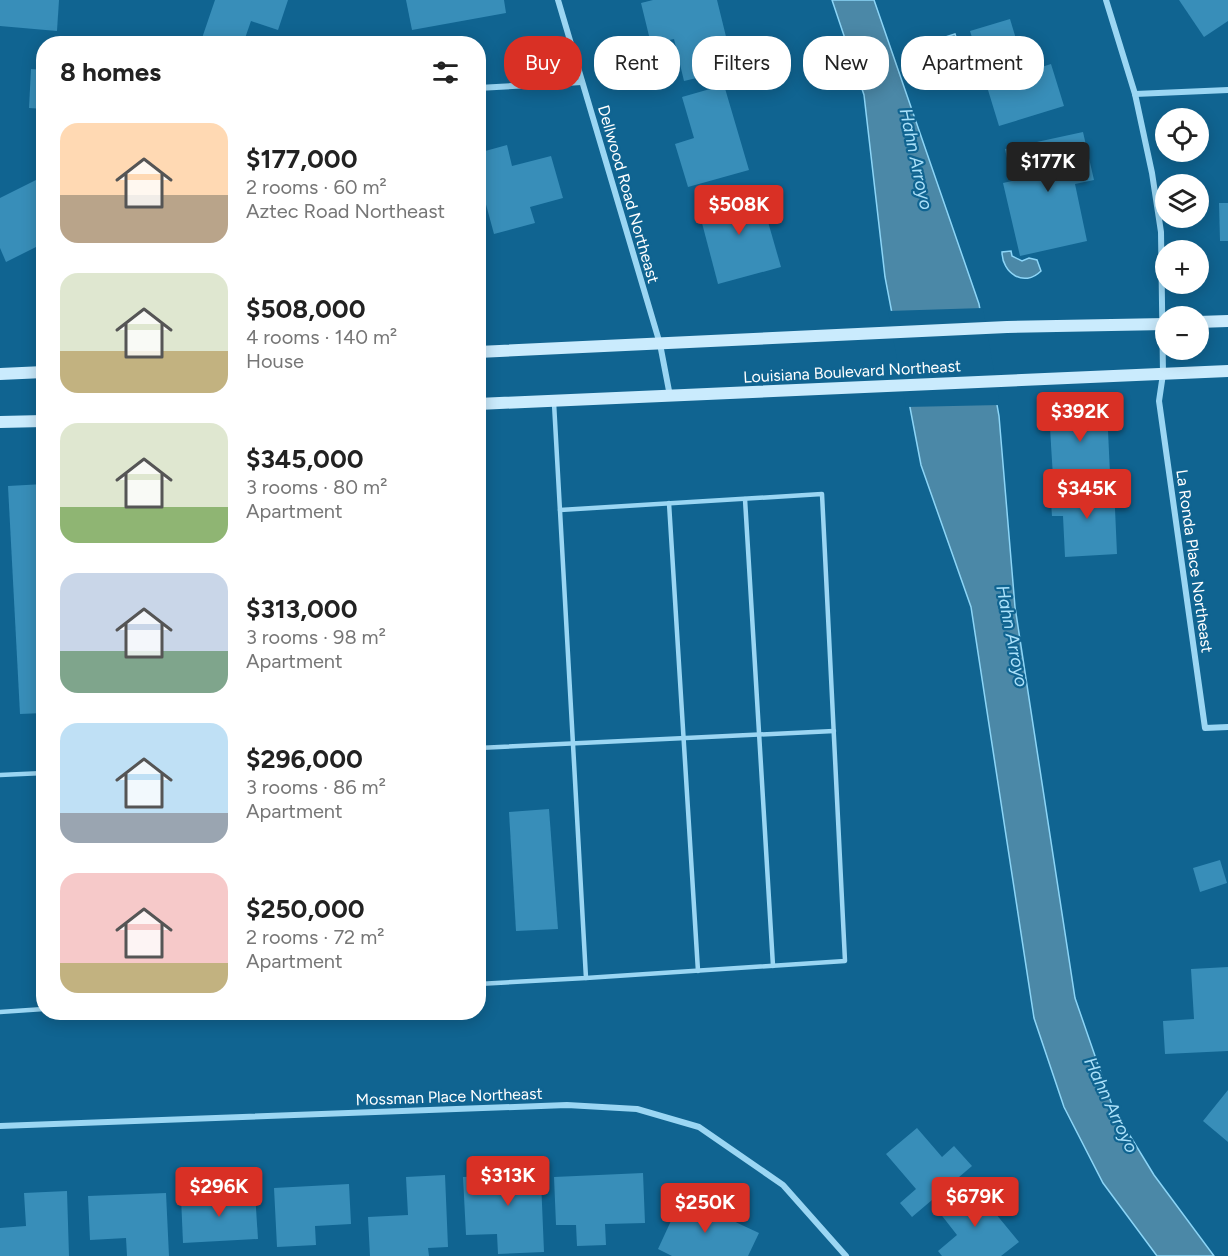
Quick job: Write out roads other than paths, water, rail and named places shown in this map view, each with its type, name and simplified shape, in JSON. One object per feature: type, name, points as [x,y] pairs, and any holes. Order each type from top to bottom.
[{"type":"main road","points":[[1209,322],[1228,321]]},
{"type":"main road","points":[[486,352],[1007,327],[1155,324]]},
{"type":"main road","points":[[0,374],[36,372]]},
{"type":"main road","name":"Louisiana Boulevard Northeast","points":[[486,404],[1228,372]]},
{"type":"main road","points":[[0,422],[36,421]]},
{"type":"street","name":"Dellwood Road Northeast","points":[[558,0],[569,36]]},
{"type":"street","points":[[1106,0],[1135,94],[1152,173],[1161,232],[1163,306]]},
{"type":"street","name":"Dellwood Road Northeast","points":[[582,82],[660,344],[670,396]]},
{"type":"street","points":[[486,88],[504,86]]},
{"type":"street","points":[[1135,94],[1228,90]]},
{"type":"street","points":[[1163,360],[1163,374]]},
{"type":"street","name":"La Ronda Place Northeast","points":[[1163,374],[1159,401],[1205,728],[1228,727]]},
{"type":"street","name":"Mossman Place Northeast","points":[[0,1126],[555,1105],[637,1109],[699,1127],[783,1185],[846,1256]]},
{"type":"lane","points":[[554,401],[586,978]]},
{"type":"lane","points":[[486,984],[845,962],[822,494],[560,510]]},
{"type":"lane","points":[[745,499],[773,966]]},
{"type":"lane","points":[[669,503],[698,971]]},
{"type":"lane","points":[[486,748],[834,731]]},
{"type":"lane","points":[[0,775],[36,773]]},
{"type":"lane","points":[[0,1012],[36,1010]]},
{"type":"water","points":[[832,0],[874,0],[886,36],[844,36]]},
{"type":"water","name":"Hahn Arroyo","points":[[889,43],[901,78],[901,90],[905,90],[979,304],[999,416],[1015,607],[1075,998],[1113,1108],[1154,1175],[1214,1256],[1157,1256],[1103,1183],[1064,1107],[1034,1018],[971,607],[921,465],[885,277],[862,90],[889,90]]},
{"type":"water","points":[[1011,251],[1012,256],[1022,261],[1029,258],[1037,260],[1041,271],[1028,278],[1015,276],[1003,260],[1002,252]]}]
